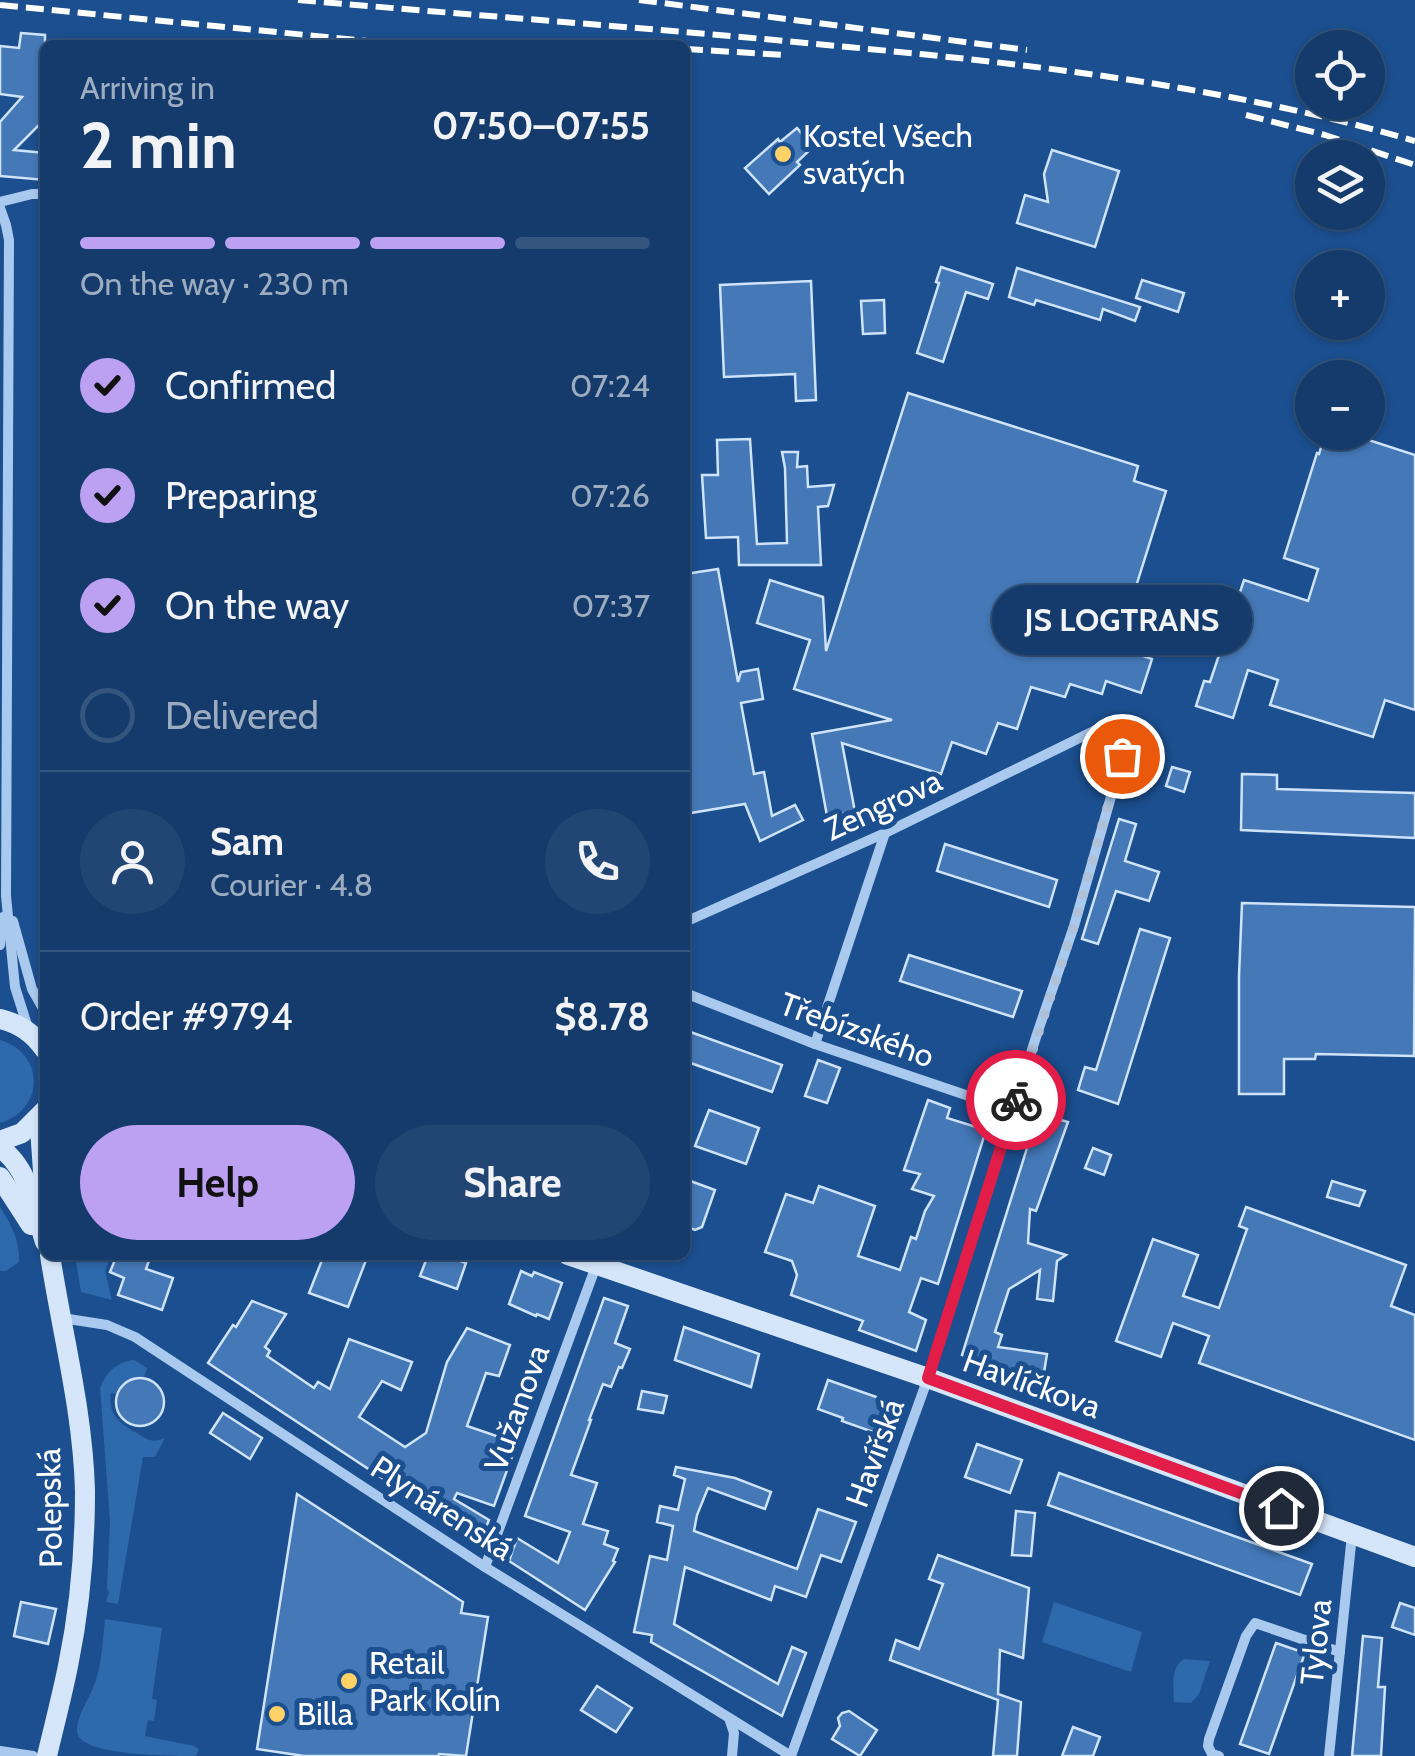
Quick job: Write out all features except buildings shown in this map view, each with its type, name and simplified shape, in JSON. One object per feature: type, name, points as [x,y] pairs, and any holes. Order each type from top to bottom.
[{"type":"street","points":[[40,194],[0,205],[8,240],[3,713],[6,896],[15,987],[22,1014],[40,1043]]},
{"type":"street","name":"Zengrova","points":[[690,920],[884,834],[1100,728]]},
{"type":"street","name":"Havířská","points":[[791,1756],[928,1378],[1074,926],[1129,734],[1100,728]]},
{"type":"street","points":[[815,1044],[884,834]]},
{"type":"street","points":[[0,917],[6,896]]},
{"type":"street","points":[[0,945],[6,896]]},
{"type":"street","points":[[6,896],[27,975],[40,1003]]},
{"type":"street","name":"Třebízského","points":[[690,995],[815,1044],[1013,1111]]},
{"type":"street","points":[[0,1019],[13,1022],[40,1043]]},
{"type":"street","points":[[0,1144],[22,1133],[40,1117]]},
{"type":"street","name":"Polepská","points":[[0,1144],[20,1170],[40,1229]]},
{"type":"street","points":[[0,1176],[40,1240]]},
{"type":"street","name":"Polepská","points":[[47,1756],[72,1647],[83,1566],[83,1454],[49,1260]]},
{"type":"street","name":"Havlíčkova","points":[[581,1260],[928,1378],[1415,1556]]},
{"type":"street","name":"Vužanova","points":[[486,1567],[596,1266]]},
{"type":"street","name":"Plynárenská","points":[[61,1318],[107,1325],[135,1337],[486,1567],[791,1756]]},
{"type":"street","name":"Tylova","points":[[1329,1756],[1352,1534]]},
{"type":"street","points":[[1219,1756],[1212,1754],[1208,1739],[1246,1636],[1256,1623],[1340,1652]]},
{"type":"street","points":[[728,1717],[734,1733],[732,1756]]},
{"type":"street","points":[[0,1750],[33,1756]]},
{"type":"shaded area","points":[[0,1040],[25,1057],[34,1082],[25,1106],[0,1123]]},
{"type":"shaded area","points":[[0,1207],[14,1233],[19,1254],[19,1262],[6,1271],[0,1271]]},
{"type":"shaded area","points":[[76,1260],[109,1260],[105,1271],[112,1300],[81,1292]]},
{"type":"shaded area","points":[[134,1360],[147,1368],[144,1377],[127,1381],[116,1394],[111,1393],[113,1412],[124,1425],[146,1439],[165,1438],[155,1457],[143,1457],[118,1604],[106,1602],[110,1521],[100,1388],[113,1369]]},
{"type":"shaded area","points":[[1054,1602],[1142,1632],[1131,1672],[1042,1642]]},
{"type":"shaded area","points":[[105,1619],[162,1628],[152,1699],[157,1700],[154,1721],[148,1720],[145,1736],[194,1746],[199,1749],[196,1756],[128,1753],[81,1739],[78,1725],[98,1673]]},
{"type":"shaded area","points":[[1184,1659],[1210,1661],[1199,1694],[1191,1703],[1174,1702],[1175,1672]]},
{"type":"railway","points":[[298,0],[779,40],[1063,70],[1275,106],[1415,141]]},
{"type":"railway","points":[[639,0],[1027,50]]},
{"type":"railway","points":[[0,5],[358,40]]},
{"type":"railway","points":[[690,49],[785,55]]},
{"type":"railway","points":[[1246,115],[1325,135],[1415,165]]},
{"type":"way so far","points":[[1016,1100],[1074,926],[1122,756]]},
{"type":"place","name":"Kostel Všech svatých","points":[[783,154]]},
{"type":"place","name":"JS LOGTRANS","points":[[1122,756]]},
{"type":"place","name":"Retail Park Kolín","points":[[349,1681]]},
{"type":"place","name":"Billa","points":[[277,1714]]},
{"type":"route","points":[[1016,1100],[928,1378],[1281,1508]]}]
